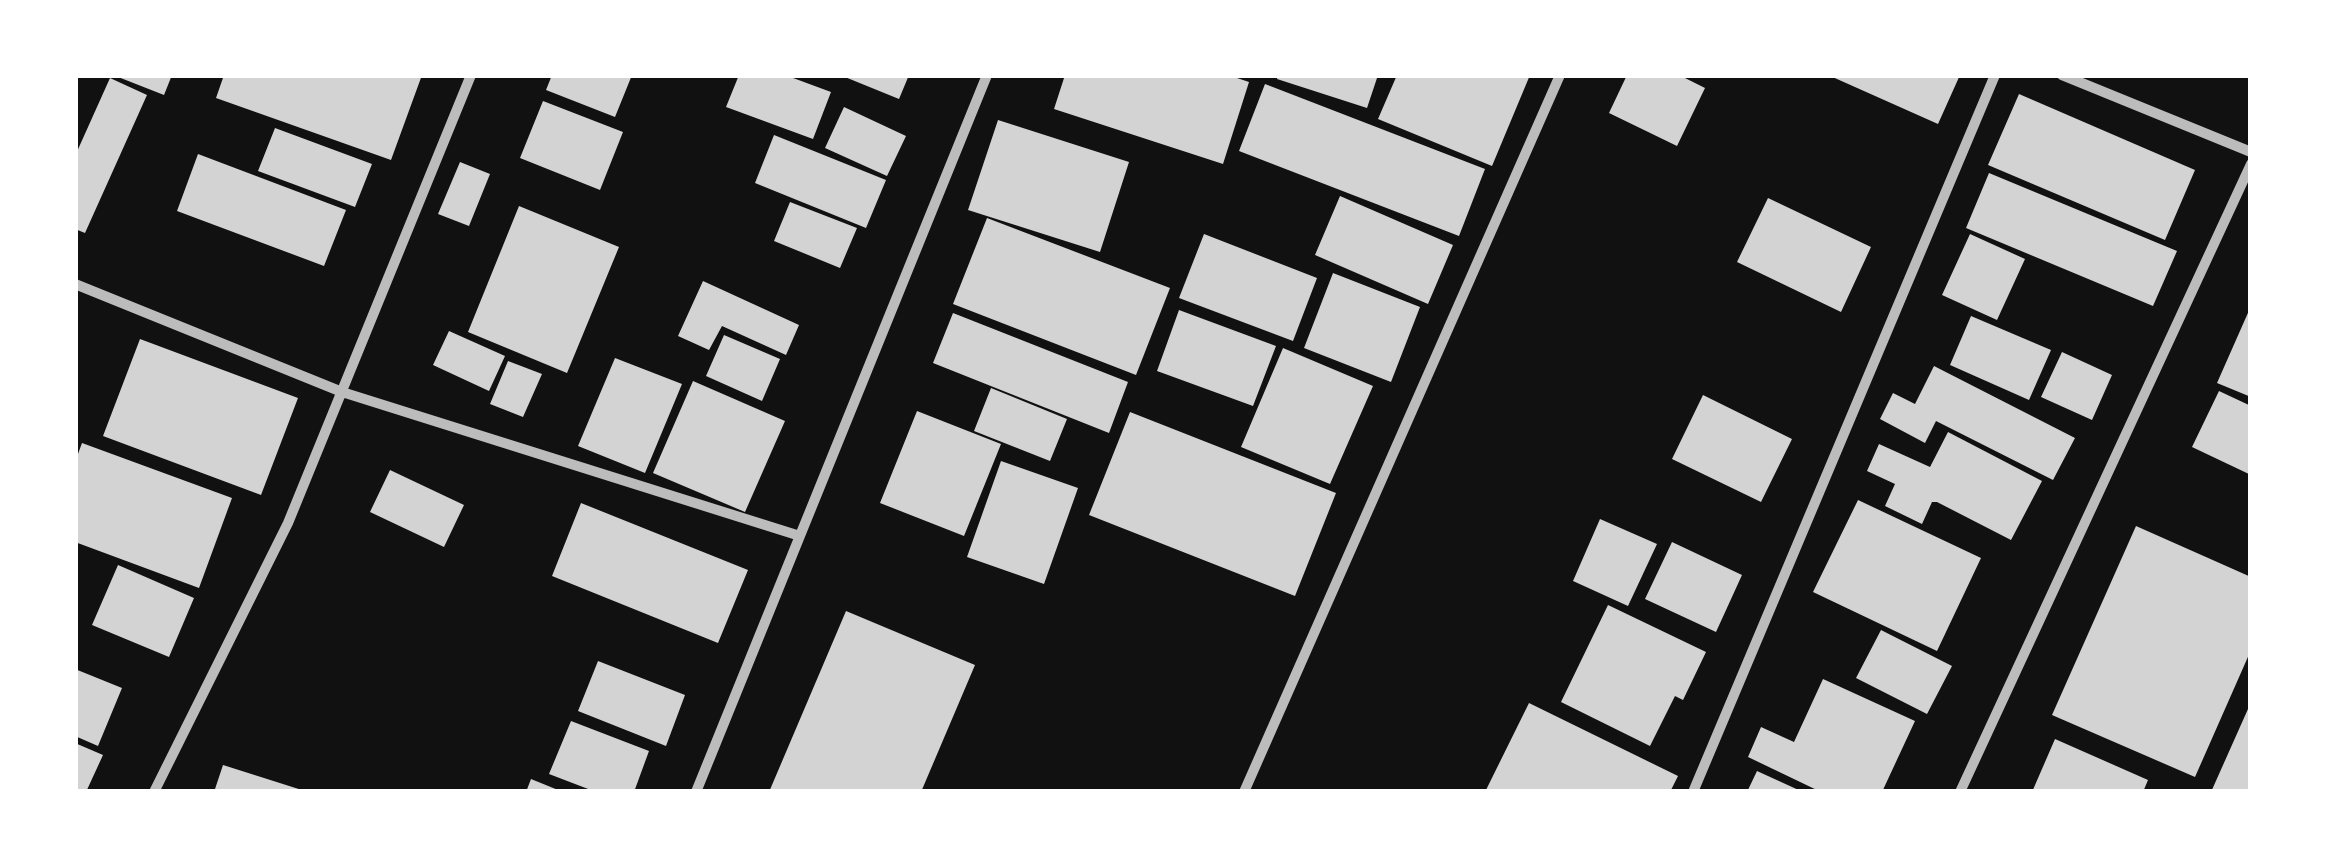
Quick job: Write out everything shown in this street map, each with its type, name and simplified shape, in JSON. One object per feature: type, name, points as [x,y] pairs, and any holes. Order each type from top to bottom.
[{"type":"street","points":[[154,792],[288,523],[472,75]]},
{"type":"street","points":[[696,792],[987,75]]},
{"type":"street","points":[[1244,792],[1560,75]]},
{"type":"street","points":[[1692,792],[1996,75]]},
{"type":"street","points":[[2062,75],[2251,152]]},
{"type":"street","points":[[1960,792],[2251,164]]},
{"type":"street","points":[[75,284],[342,392],[800,536]]},
{"type":"building","points":[[113,75],[172,75],[164,95]]},
{"type":"building","points":[[224,75],[422,75],[391,160],[216,98]]},
{"type":"building","points":[[552,75],[632,75],[615,117],[546,90]]},
{"type":"building","points":[[739,75],[785,75],[831,92],[813,139],[726,107]]},
{"type":"building","points":[[840,75],[909,75],[899,99]]},
{"type":"building","points":[[1065,75],[1228,75],[1249,82],[1223,164],[1054,109]]},
{"type":"building","points":[[1278,75],[1378,75],[1367,108],[1277,79]]},
{"type":"building","points":[[1397,75],[1530,75],[1492,166],[1378,119]]},
{"type":"building","points":[[1627,75],[1679,75],[1705,88],[1677,146],[1609,113]]},
{"type":"building","points":[[1828,75],[1960,75],[1938,124]]},
{"type":"building","points":[[110,78],[147,95],[85,233],[75,229],[75,156]]},
{"type":"building","points":[[1265,84],[1485,169],[1459,236],[1239,151]]},
{"type":"building","points":[[2019,94],[2195,170],[2165,240],[1988,165]]},
{"type":"building","points":[[543,101],[623,132],[600,190],[520,158]]},
{"type":"building","points":[[844,107],[906,136],[887,176],[825,148]]},
{"type":"building","points":[[998,120],[1129,162],[1100,252],[968,210]]},
{"type":"building","points":[[275,128],[372,164],[355,207],[258,171]]},
{"type":"building","points":[[774,135],[886,180],[866,228],[755,183]]},
{"type":"building","points":[[198,154],[346,210],[324,266],[177,211]]},
{"type":"building","points":[[460,162],[490,174],[469,226],[438,214]]},
{"type":"building","points":[[1989,173],[2177,251],[2153,306],[1966,228]]},
{"type":"building","points":[[1340,196],[1453,245],[1428,304],[1315,255]]},
{"type":"building","points":[[1768,198],[1871,247],[1841,312],[1737,262]]},
{"type":"building","points":[[790,202],[857,228],[840,268],[774,241]]},
{"type":"building","points":[[519,206],[619,247],[567,373],[468,332]]},
{"type":"building","points":[[987,218],[1170,288],[1136,375],[953,304]]},
{"type":"building","points":[[1204,234],[1317,278],[1293,341],[1179,298]]},
{"type":"building","points":[[1970,234],[2025,259],[1997,320],[1942,295]]},
{"type":"building","points":[[1333,273],[1420,307],[1391,382],[1304,348]]},
{"type":"building","points":[[703,281],[799,325],[786,355],[722,326],[709,350],[678,336]]},
{"type":"building","points":[[2251,306],[2251,397],[2217,383]]},
{"type":"building","points":[[1179,310],[1276,346],[1253,406],[1157,371]]},
{"type":"building","points":[[953,313],[1128,382],[1109,433],[933,363]]},
{"type":"building","points":[[1971,316],[2051,350],[2029,400],[1950,365]]},
{"type":"building","points":[[449,331],[505,356],[489,391],[433,365]]},
{"type":"building","points":[[724,335],[780,359],[762,401],[706,376]]},
{"type":"building","points":[[140,339],[298,398],[261,495],[103,436]]},
{"type":"building","points":[[1283,348],[1373,386],[1330,484],[1241,447]]},
{"type":"building","points":[[2062,352],[2112,375],[2092,420],[2041,397]]},
{"type":"building","points":[[615,358],[682,384],[645,473],[578,446]]},
{"type":"building","points":[[508,361],[542,374],[523,417],[490,404]]},
{"type":"building","points":[[1934,366],[2075,438],[2053,480],[1936,421],[1925,443],[1880,419],[1893,393],[1915,404]]},
{"type":"building","points":[[693,381],[785,421],[745,512],[653,473]]},
{"type":"building","points":[[991,388],[1067,419],[1050,461],[974,431]]},
{"type":"building","points":[[2219,391],[2251,406],[2251,475],[2192,447]]},
{"type":"building","points":[[1703,395],[1792,439],[1761,502],[1672,459]]},
{"type":"building","points":[[917,411],[1001,444],[964,536],[880,503]]},
{"type":"building","points":[[1130,412],[1336,493],[1295,596],[1089,515]]},
{"type":"building","points":[[1948,432],[2042,481],[2011,540],[1937,502],[1932,502],[1922,524],[1885,506],[1895,484],[1867,471],[1879,444],[1930,467]]},
{"type":"building","points":[[82,443],[232,498],[199,588],[75,542],[75,462]]},
{"type":"building","points":[[1001,461],[1078,488],[1044,584],[967,557]]},
{"type":"building","points":[[390,470],[464,505],[444,547],[370,512]]},
{"type":"building","points":[[1858,500],[1981,558],[1937,651],[1813,592]]},
{"type":"building","points":[[581,503],[748,570],[718,643],[552,576]]},
{"type":"building","points":[[1600,519],[1657,544],[1628,606],[1573,581]]},
{"type":"building","points":[[2136,526],[2251,577],[2251,650],[2195,777],[2052,715]]},
{"type":"building","points":[[1672,542],[1742,575],[1716,632],[1645,599]]},
{"type":"building","points":[[118,565],[194,598],[169,657],[92,625]]},
{"type":"building","points":[[1608,605],[1706,652],[1683,700],[1675,696],[1650,746],[1561,702]]},
{"type":"building","points":[[846,611],[975,665],[921,792],[769,792]]},
{"type":"building","points":[[1881,630],[1952,666],[1927,714],[1856,678]]},
{"type":"building","points":[[598,661],[685,695],[666,746],[578,711]]},
{"type":"building","points":[[75,669],[122,688],[98,746],[75,736]]},
{"type":"building","points":[[1823,679],[1915,721],[1882,792],[1821,792],[1748,757],[1761,727],[1794,742]]},
{"type":"building","points":[[1529,703],[1678,776],[1670,792],[1485,792]]},
{"type":"building","points":[[2248,709],[2251,792],[2211,792]]},
{"type":"building","points":[[571,721],[649,751],[634,792],[596,792],[549,774]]},
{"type":"building","points":[[2055,739],[2148,780],[2143,792],[2032,792]]},
{"type":"building","points":[[75,743],[103,755],[86,792],[75,792]]},
{"type":"building","points":[[223,765],[305,791],[305,792],[214,792]]},
{"type":"building","points":[[1757,771],[1803,792],[1747,792]]},
{"type":"building","points":[[531,779],[563,792],[526,792]]}]
